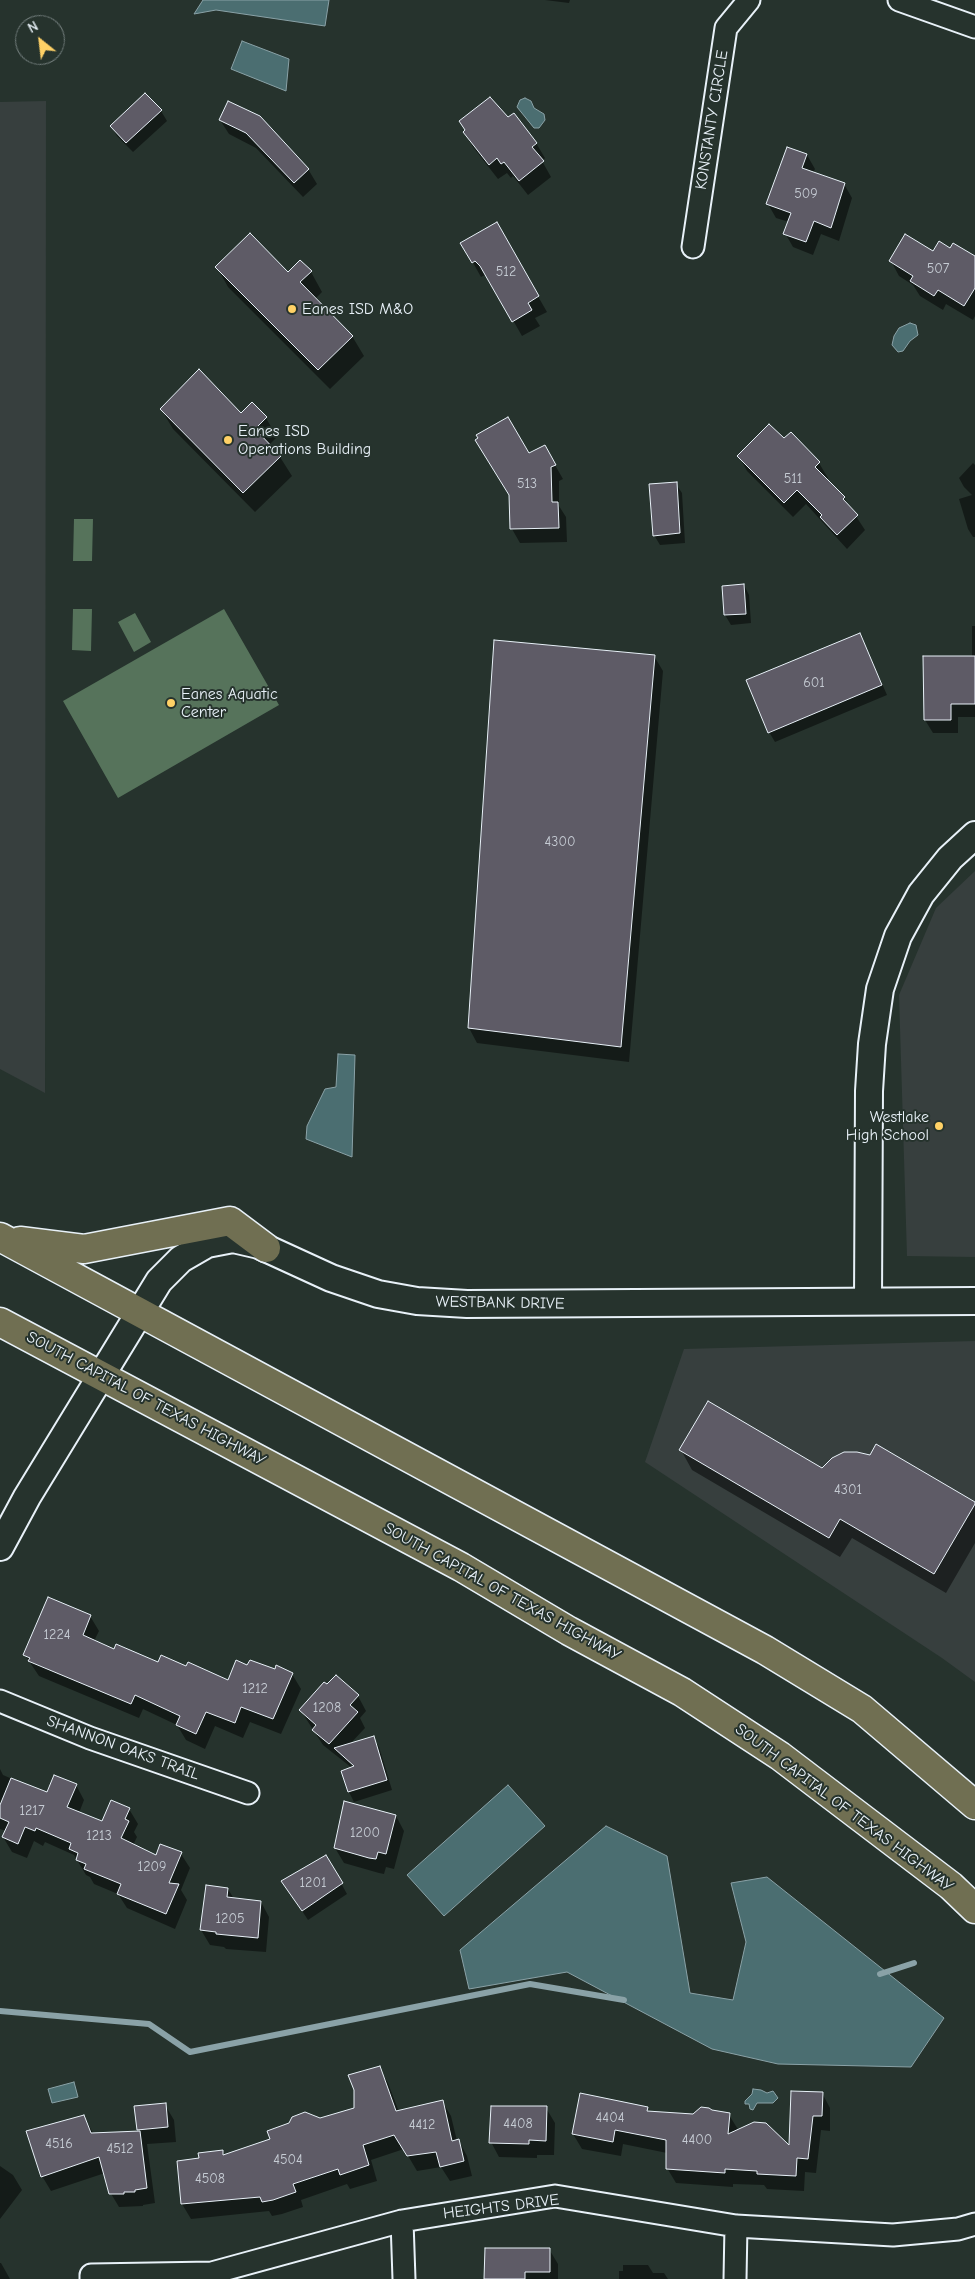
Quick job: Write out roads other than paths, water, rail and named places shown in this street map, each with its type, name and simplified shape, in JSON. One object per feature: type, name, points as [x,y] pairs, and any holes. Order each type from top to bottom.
[{"type":"highway","points":[[2,1238],[84,1249],[230,1221],[266,1248]]},
{"type":"highway","points":[[2,1238],[765,1650],[862,1709],[975,1805]]},
{"type":"highway","name":"SOUTH CAPITAL OF TEXAS HIGHWAY","points":[[0,1322],[461,1567],[569,1630],[682,1692],[780,1756],[951,1886],[975,1909]]},
{"type":"street","name":"KONSTANTY CIRCLE","points":[[693,247],[726,28],[749,0]]},
{"type":"street","points":[[899,0],[975,27]]},
{"type":"street","points":[[868,1301],[869,1091],[872,1044],[880,990],[898,936],[921,894],[950,858],[975,836]]},
{"type":"street","name":"WESTBANK DRIVE","points":[[0,1547],[27,1497],[159,1281],[181,1259],[207,1244],[233,1238],[266,1248],[331,1278],[378,1294],[417,1301],[467,1304],[975,1301]]},
{"type":"street","name":"SHANNON OAKS TRAIL","points":[[0,1701],[90,1738],[248,1793]]},
{"type":"street","name":"HEIGHTS DRIVE","points":[[91,2277],[212,2272],[402,2221],[554,2196],[736,2226],[893,2234],[958,2229],[975,2224]]},
{"type":"street","points":[[402,2221],[404,2279]]},
{"type":"street","points":[[736,2226],[736,2279]]},
{"type":"water","points":[[203,0],[329,0],[325,26],[216,10],[194,14]]},
{"type":"water","points":[[242,41],[289,59],[286,91],[231,69]]},
{"type":"water","points":[[525,98],[531,101],[534,108],[544,114],[545,120],[539,128],[534,128],[517,107],[520,100]]},
{"type":"water","points":[[910,323],[916,325],[918,335],[910,341],[903,351],[898,352],[892,345],[894,336],[899,328]]},
{"type":"water","points":[[338,1054],[355,1055],[352,1157],[306,1139],[307,1126],[325,1089],[336,1087]]},
{"type":"water","points":[[508,1785],[545,1826],[444,1916],[407,1875]]},
{"type":"water","points":[[606,1826],[667,1856],[690,1993],[733,2000],[746,1942],[731,1883],[767,1877],[944,2018],[911,2067],[778,2064],[712,2049],[567,1972],[469,1989],[460,1950]]},
{"type":"water","points":[[74,2082],[78,2097],[52,2103],[48,2089]]},
{"type":"water","points":[[753,2089],[767,2093],[773,2091],[778,2098],[773,2103],[757,2103],[753,2110],[750,2109],[749,2104],[745,2104],[745,2101],[752,2094]]},
{"type":"waterway","points":[[880,1974],[914,1963]]},
{"type":"waterway","points":[[0,2011],[149,2024],[190,2052],[530,1984],[624,2000]]},
{"type":"place","name":"Eanes ISD M&O","points":[[292,309]]},
{"type":"place","name":"Eanes ISD Operations Building","points":[[228,440]]},
{"type":"place","name":"Eanes Aquatic Center","points":[[171,703]]},
{"type":"place","name":"Westlake High School","points":[[939,1126]]}]
